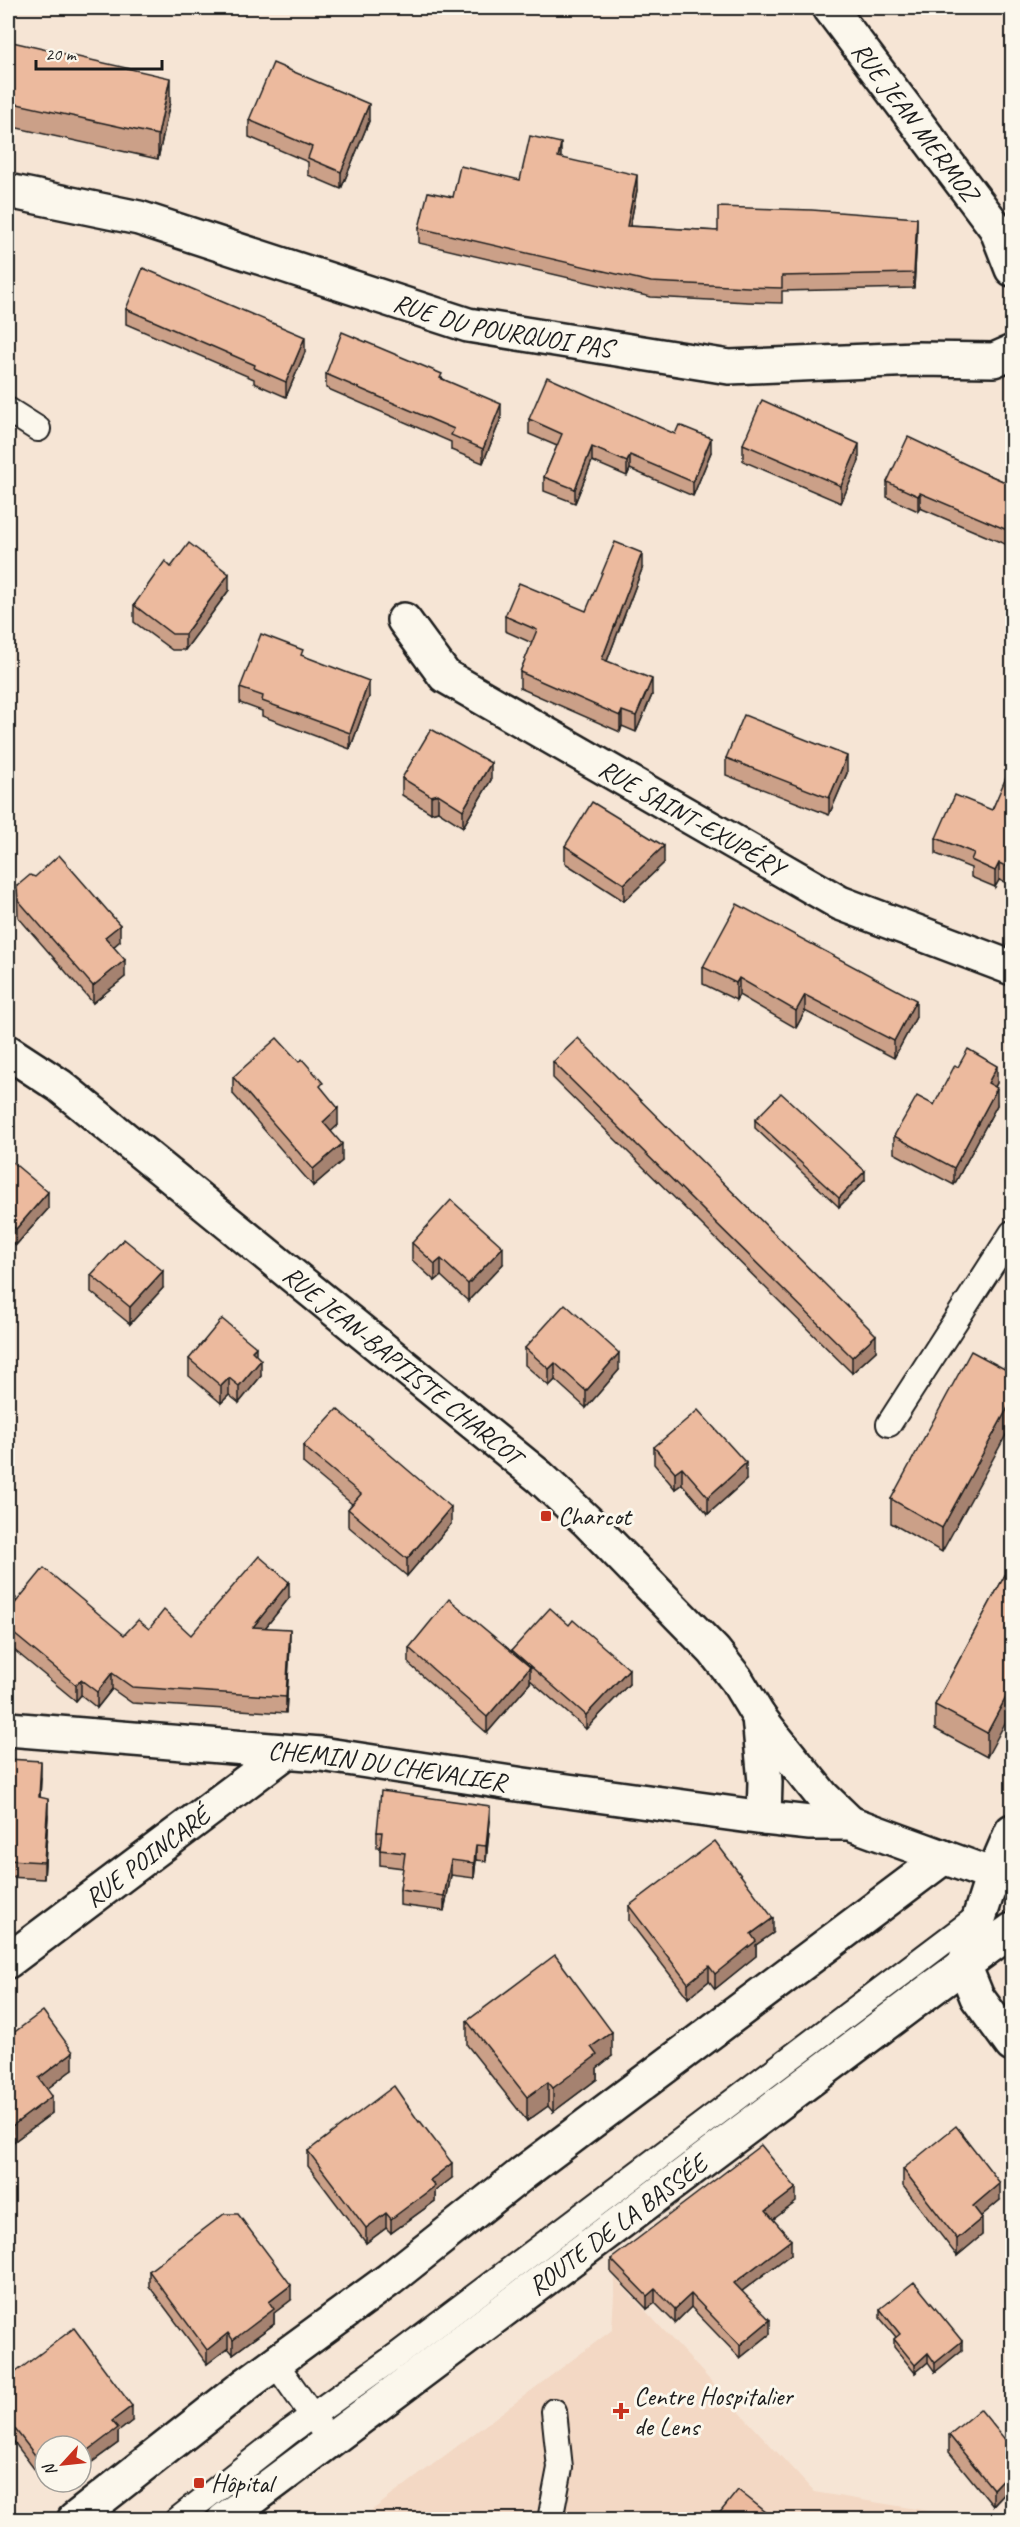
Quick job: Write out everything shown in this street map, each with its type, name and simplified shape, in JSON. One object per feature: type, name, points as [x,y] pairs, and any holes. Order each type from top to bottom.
[{"type":"street","name":"RUE JEAN MERMOZ","points":[[830,8],[996,228],[1012,269]]},
{"type":"street","name":"RUE DU POURQUOI PAS","points":[[8,191],[139,218],[468,325],[729,367],[916,359],[994,360],[1012,352]]},
{"type":"street","name":"RUE SAINT-EXUPÉRY","points":[[404,620],[445,676],[830,897],[1012,968]]},
{"type":"street","name":"RUE JEAN-BAPTISTE CHARCOT","points":[[8,1052],[60,1086],[540,1477],[588,1522],[714,1651],[736,1679],[759,1717],[823,1797],[850,1823]]},
{"type":"street","name":"RUE JEAN-BAPTISTE CHARCOT","points":[[759,1717],[765,1782],[764,1818],[810,1823],[850,1823],[1006,1882]]},
{"type":"street","name":"CHEMIN DU CHEVALIER","points":[[8,1730],[321,1754],[536,1787],[764,1818]]},
{"type":"street","name":"RUE POINCARÉ","points":[[8,1961],[286,1752]]},
{"type":"street","points":[[1012,1831],[1006,1882],[981,1914],[964,1965],[977,1997],[1012,2045]]},
{"type":"street","points":[[74,2520],[248,2383],[390,2279],[522,2174],[944,1857]]},
{"type":"street","name":"ROUTE DE LA BASSÉE","points":[[224,2520],[321,2428],[1012,1930]]},
{"type":"lane","points":[[8,410],[38,429]]},
{"type":"lane","points":[[889,1424],[1012,1233]]},
{"type":"lane","points":[[177,2520],[321,2428],[397,2355],[981,1914]]},
{"type":"lane","points":[[276,2364],[321,2428]]},
{"type":"lane","points":[[550,2520],[560,2468],[554,2411]]},
{"type":"shaded area","name":"Centre Hospitalier de Lens","points":[[615,2278],[814,2492],[976,2519],[359,2520],[612,2330]]},
{"type":"building","points":[[8,41],[170,78],[158,135],[8,102]]},
{"type":"building","points":[[273,63],[369,104],[341,172],[308,158],[312,147],[249,120]]},
{"type":"building","points":[[530,136],[561,143],[558,157],[637,175],[627,226],[718,231],[718,207],[812,210],[917,218],[914,273],[782,276],[782,288],[651,282],[419,228],[428,192],[453,197],[460,166],[520,180]]},
{"type":"building","points":[[143,268],[305,337],[286,382],[254,368],[255,365],[126,309]]},
{"type":"building","points":[[342,332],[442,374],[440,378],[501,404],[483,449],[451,435],[454,429],[326,374]]},
{"type":"building","points":[[547,377],[675,434],[679,425],[711,438],[693,482],[630,455],[627,462],[592,447],[575,489],[544,477],[562,434],[529,419]]},
{"type":"building","points":[[762,400],[859,444],[841,486],[743,444]]},
{"type":"building","points":[[908,437],[1012,485],[1012,532],[920,493],[918,496],[887,482]]},
{"type":"building","points":[[615,542],[642,553],[602,659],[652,679],[636,716],[622,711],[620,716],[520,672],[537,630],[505,616],[519,583],[586,611]]},
{"type":"building","points":[[189,543],[229,574],[185,634],[172,634],[134,605],[165,561],[171,567]]},
{"type":"building","points":[[261,634],[303,650],[301,655],[369,681],[350,733],[262,701],[263,696],[240,688]]},
{"type":"building","points":[[744,715],[847,756],[829,798],[726,758]]},
{"type":"building","points":[[431,729],[491,763],[463,810],[438,794],[431,796],[402,778]]},
{"type":"building","points":[[1011,766],[1012,869],[999,863],[995,871],[971,860],[974,853],[936,838],[955,795],[992,810]]},
{"type":"building","points":[[592,802],[664,846],[624,884],[565,846]]},
{"type":"building","points":[[59,855],[120,925],[105,937],[125,960],[93,986],[18,900],[17,886],[30,875],[35,877]]},
{"type":"building","points":[[737,904],[916,1000],[894,1041],[805,995],[796,1011],[739,978],[736,983],[703,967]]},
{"type":"building","points":[[277,1038],[299,1062],[302,1059],[323,1083],[320,1086],[338,1108],[323,1122],[342,1144],[313,1169],[233,1077]]},
{"type":"building","points":[[578,1038],[876,1335],[852,1357],[553,1062]]},
{"type":"building","points":[[968,1049],[997,1066],[988,1083],[997,1088],[954,1168],[894,1136],[917,1096],[934,1105],[955,1065],[958,1067]]},
{"type":"building","points":[[781,1093],[865,1171],[839,1198],[755,1120]]},
{"type":"building","points":[[11,1161],[48,1192],[16,1229],[8,1222],[8,1164]]},
{"type":"building","points":[[451,1200],[503,1247],[468,1284],[441,1259],[435,1264],[412,1243]]},
{"type":"building","points":[[124,1239],[163,1271],[130,1307],[91,1275]]},
{"type":"building","points":[[565,1304],[619,1353],[586,1391],[555,1363],[549,1369],[525,1348]]},
{"type":"building","points":[[222,1319],[256,1347],[252,1351],[261,1360],[239,1386],[229,1378],[221,1386],[189,1359]]},
{"type":"building","points":[[971,1351],[1012,1373],[1012,1400],[942,1528],[891,1499]]},
{"type":"building","points":[[337,1409],[451,1507],[407,1559],[348,1509],[361,1494],[303,1446]]},
{"type":"building","points":[[698,1410],[746,1463],[708,1497],[682,1467],[675,1472],[654,1447]]},
{"type":"building","points":[[259,1556],[289,1582],[253,1627],[290,1629],[286,1697],[132,1687],[112,1673],[97,1692],[81,1680],[76,1685],[8,1629],[8,1612],[44,1568],[124,1635],[138,1620],[149,1629],[164,1610],[191,1635]]},
{"type":"building","points":[[1012,1562],[1012,1686],[987,1733],[935,1705]]},
{"type":"building","points":[[8,1591],[16,1598],[8,1609]]},
{"type":"building","points":[[449,1599],[530,1667],[487,1717],[409,1648]]},
{"type":"building","points":[[550,1608],[569,1625],[573,1620],[629,1669],[586,1715],[512,1650]]},
{"type":"building","points":[[8,1759],[41,1761],[39,1797],[48,1799],[44,1862],[8,1860]]},
{"type":"building","points":[[381,1791],[490,1806],[486,1846],[476,1845],[474,1863],[451,1860],[444,1896],[400,1890],[405,1853],[380,1850],[382,1832],[377,1832]]},
{"type":"building","points":[[715,1841],[773,1918],[751,1934],[756,1941],[715,1974],[709,1966],[688,1983],[629,1906]]},
{"type":"building","points":[[1012,1954],[1012,1980],[1007,1973]]},
{"type":"building","points":[[555,1955],[612,2032],[591,2047],[597,2055],[553,2088],[548,2082],[527,2097],[467,2021]]},
{"type":"building","points":[[43,2011],[73,2052],[39,2078],[52,2096],[12,2126],[8,2120],[8,2037]]},
{"type":"building","points":[[394,2086],[452,2163],[430,2180],[435,2186],[391,2219],[386,2213],[366,2228],[308,2151]]},
{"type":"building","points":[[956,2126],[1000,2183],[973,2206],[982,2218],[957,2239],[903,2169]]},
{"type":"building","points":[[761,2145],[796,2188],[766,2211],[791,2240],[734,2283],[770,2320],[740,2345],[691,2294],[675,2309],[655,2289],[647,2296],[611,2259]]},
{"type":"building","points":[[224,2214],[238,2214],[291,2285],[269,2302],[274,2309],[233,2340],[228,2333],[207,2350],[149,2271]]},
{"type":"building","points":[[914,2282],[962,2341],[935,2363],[928,2353],[915,2365],[894,2339],[900,2334],[880,2309]]},
{"type":"building","points":[[74,2328],[132,2406],[112,2421],[118,2428],[93,2447],[93,2434],[33,2434],[33,2452],[8,2420],[8,2378]]},
{"type":"building","points":[[980,2409],[1012,2448],[1012,2469],[993,2489],[949,2435]]},
{"type":"building","points":[[738,2490],[776,2520],[714,2520]]},
{"type":"place","name":"Charcot","points":[[546,1516]]},
{"type":"place","name":"Centre Hospitalier de Lens","points":[[621,2411]]},
{"type":"place","name":"Hôpital","points":[[199,2483]]}]
